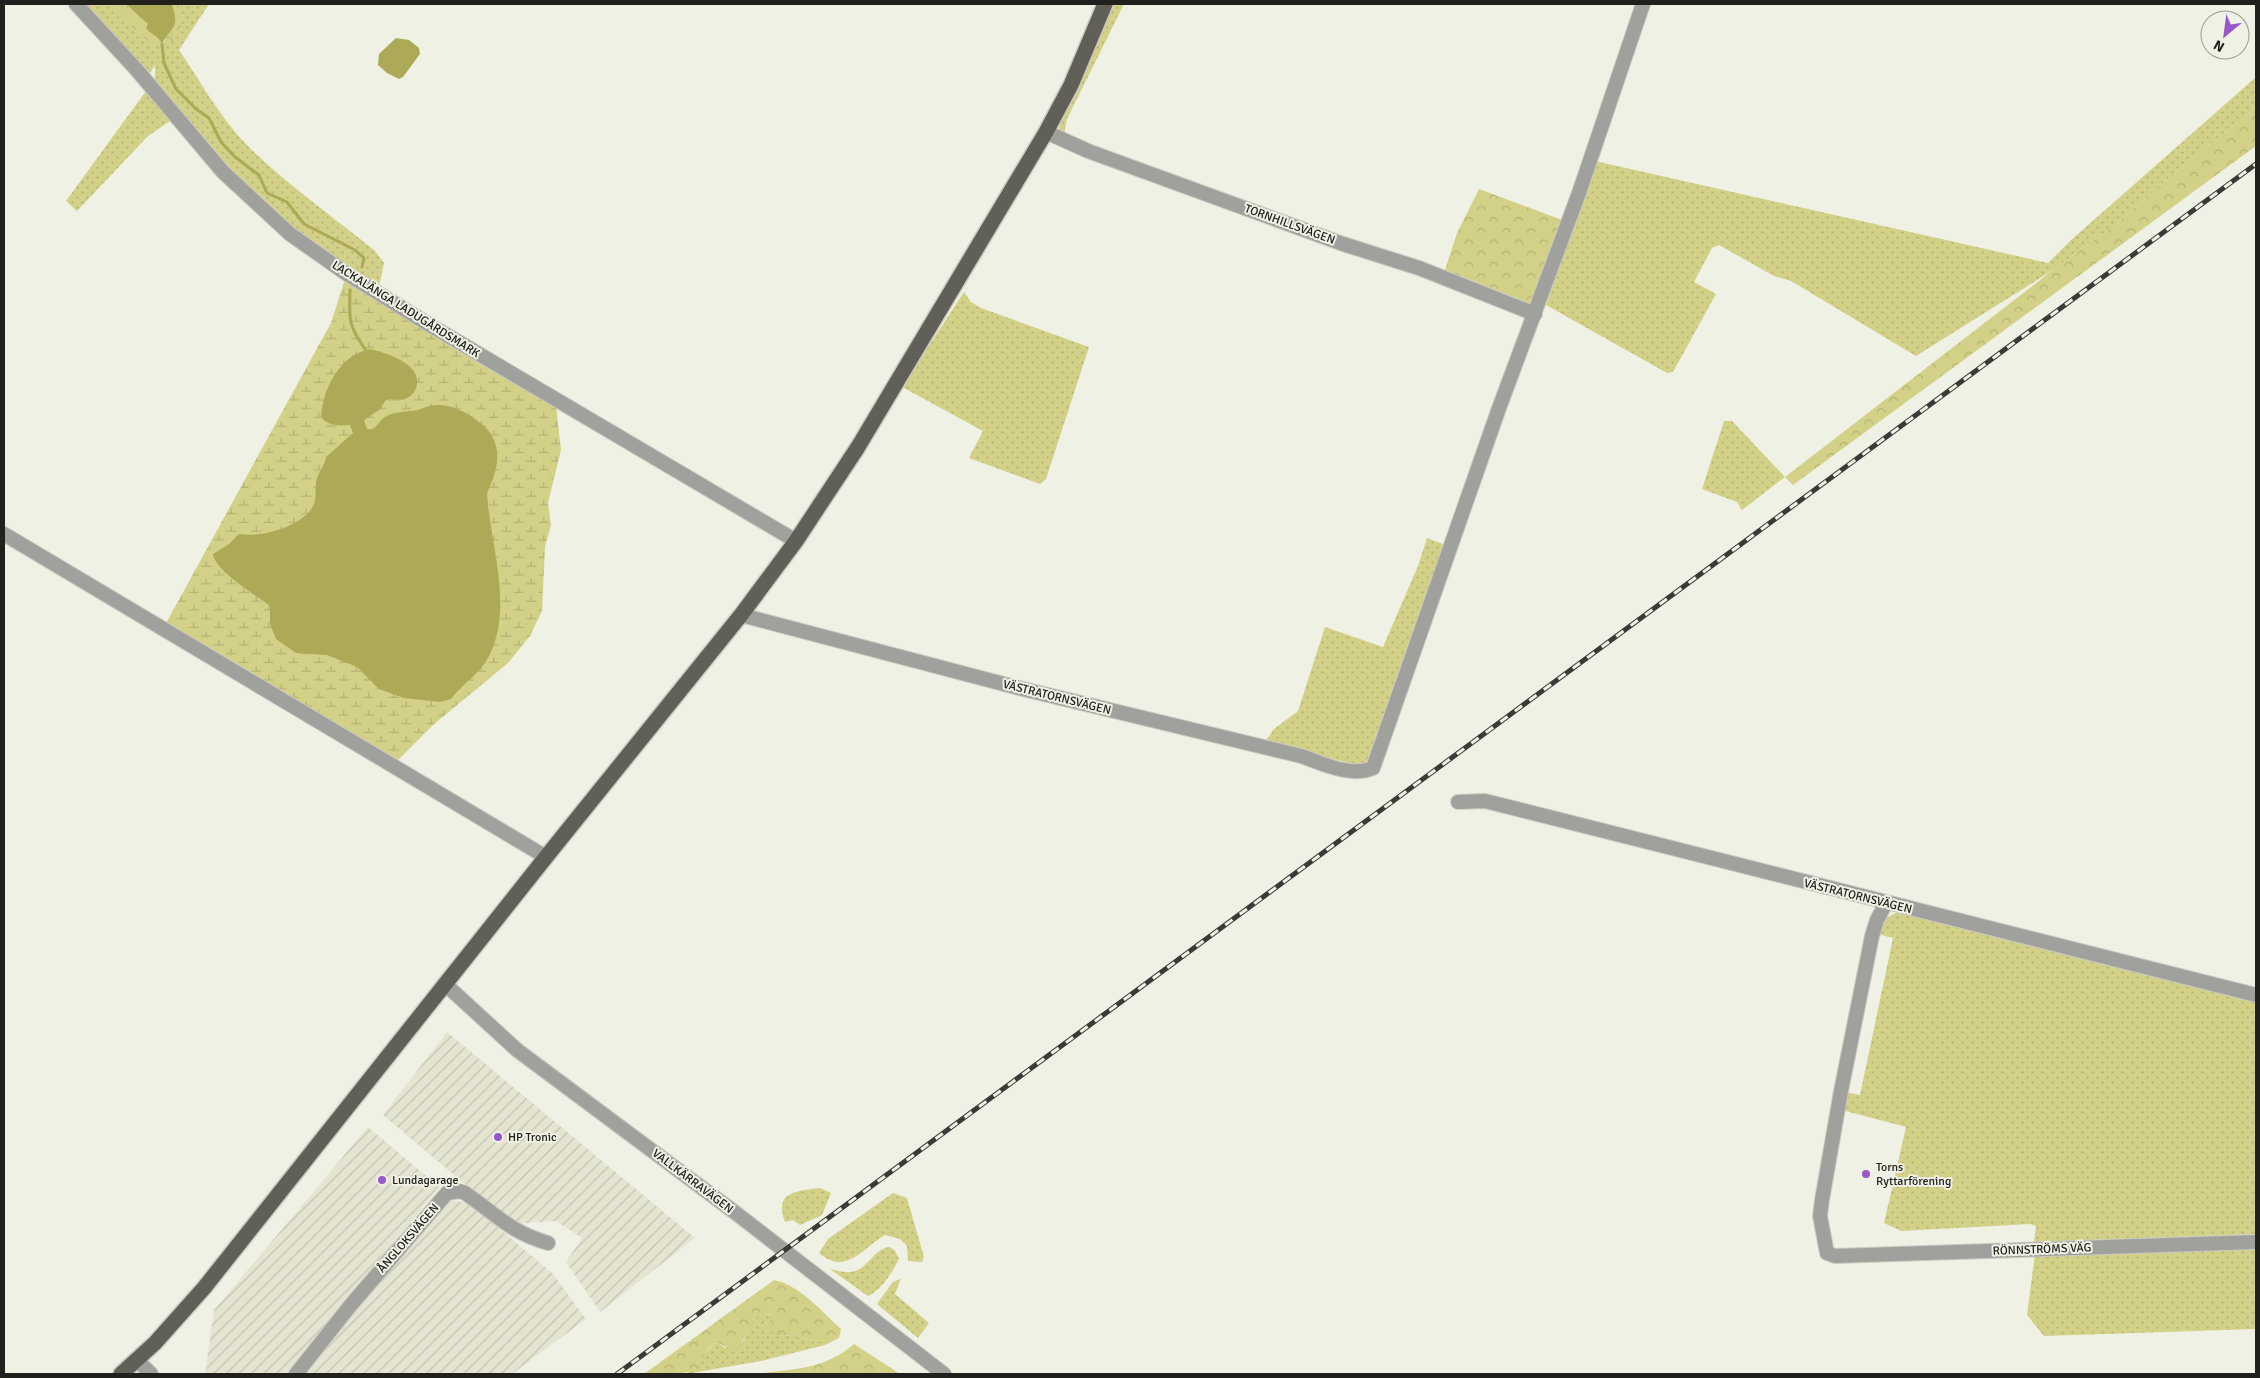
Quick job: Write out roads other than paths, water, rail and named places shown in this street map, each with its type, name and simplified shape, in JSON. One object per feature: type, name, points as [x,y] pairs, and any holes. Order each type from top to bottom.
[{"type":"main road","points":[[121,1374],[137,1360],[192,1302],[741,615],[796,541],[837,482],[1046,132],[1078,68],[1105,4]]},
{"type":"street","name":"LACKALÄNGA LADUGÅRDSMARK","points":[[76,4],[136,69],[235,184],[283,228],[314,252],[428,324],[796,541]]},
{"type":"street","points":[[1535,314],[1643,4]]},
{"type":"street","name":"TORNHILLSVÄGEN","points":[[1046,132],[1096,154],[1343,244],[1420,268],[1535,314]]},
{"type":"street","name":"VÄSTRATORNSVÄGEN","points":[[741,615],[1023,689],[1300,756],[1341,769],[1366,771],[1373,768],[1495,420],[1535,314]]},
{"type":"street","points":[[4,534],[546,857]]},
{"type":"street","name":"VÄSTRATORNSVÄGEN","points":[[1458,802],[1485,801],[2256,995]]},
{"type":"street","name":"RÖNNSTRÖMS VÄG","points":[[1886,903],[1877,920],[1872,936],[1841,1091],[1822,1200],[1820,1216],[1827,1253],[1835,1256],[2256,1242]]},
{"type":"street","name":"VALLKÄRRAVÄGEN","points":[[445,984],[517,1050],[737,1214],[944,1374]]},
{"type":"street","name":"ÅNGLOKSVÄGEN","points":[[296,1374],[350,1306],[446,1193],[458,1191],[465,1193],[510,1228],[526,1236],[548,1242]]},
{"type":"street","points":[[137,1360],[151,1374]]},
{"type":"waterway","points":[[162,44],[164,63],[176,89],[196,109],[209,118],[221,142],[235,157],[259,175],[267,193],[287,202],[304,224],[355,250],[364,258],[362,267]]},
{"type":"waterway","points":[[350,290],[351,322],[356,336],[367,352]]},
{"type":"railway","points":[[617,1374],[2256,164]]},
{"type":"place","name":"HP Tronic","points":[[498,1137]]},
{"type":"place","name":"Torns Ryttarförening","points":[[1866,1174]]},
{"type":"place","name":"Lundagarage","points":[[382,1180]]}]
